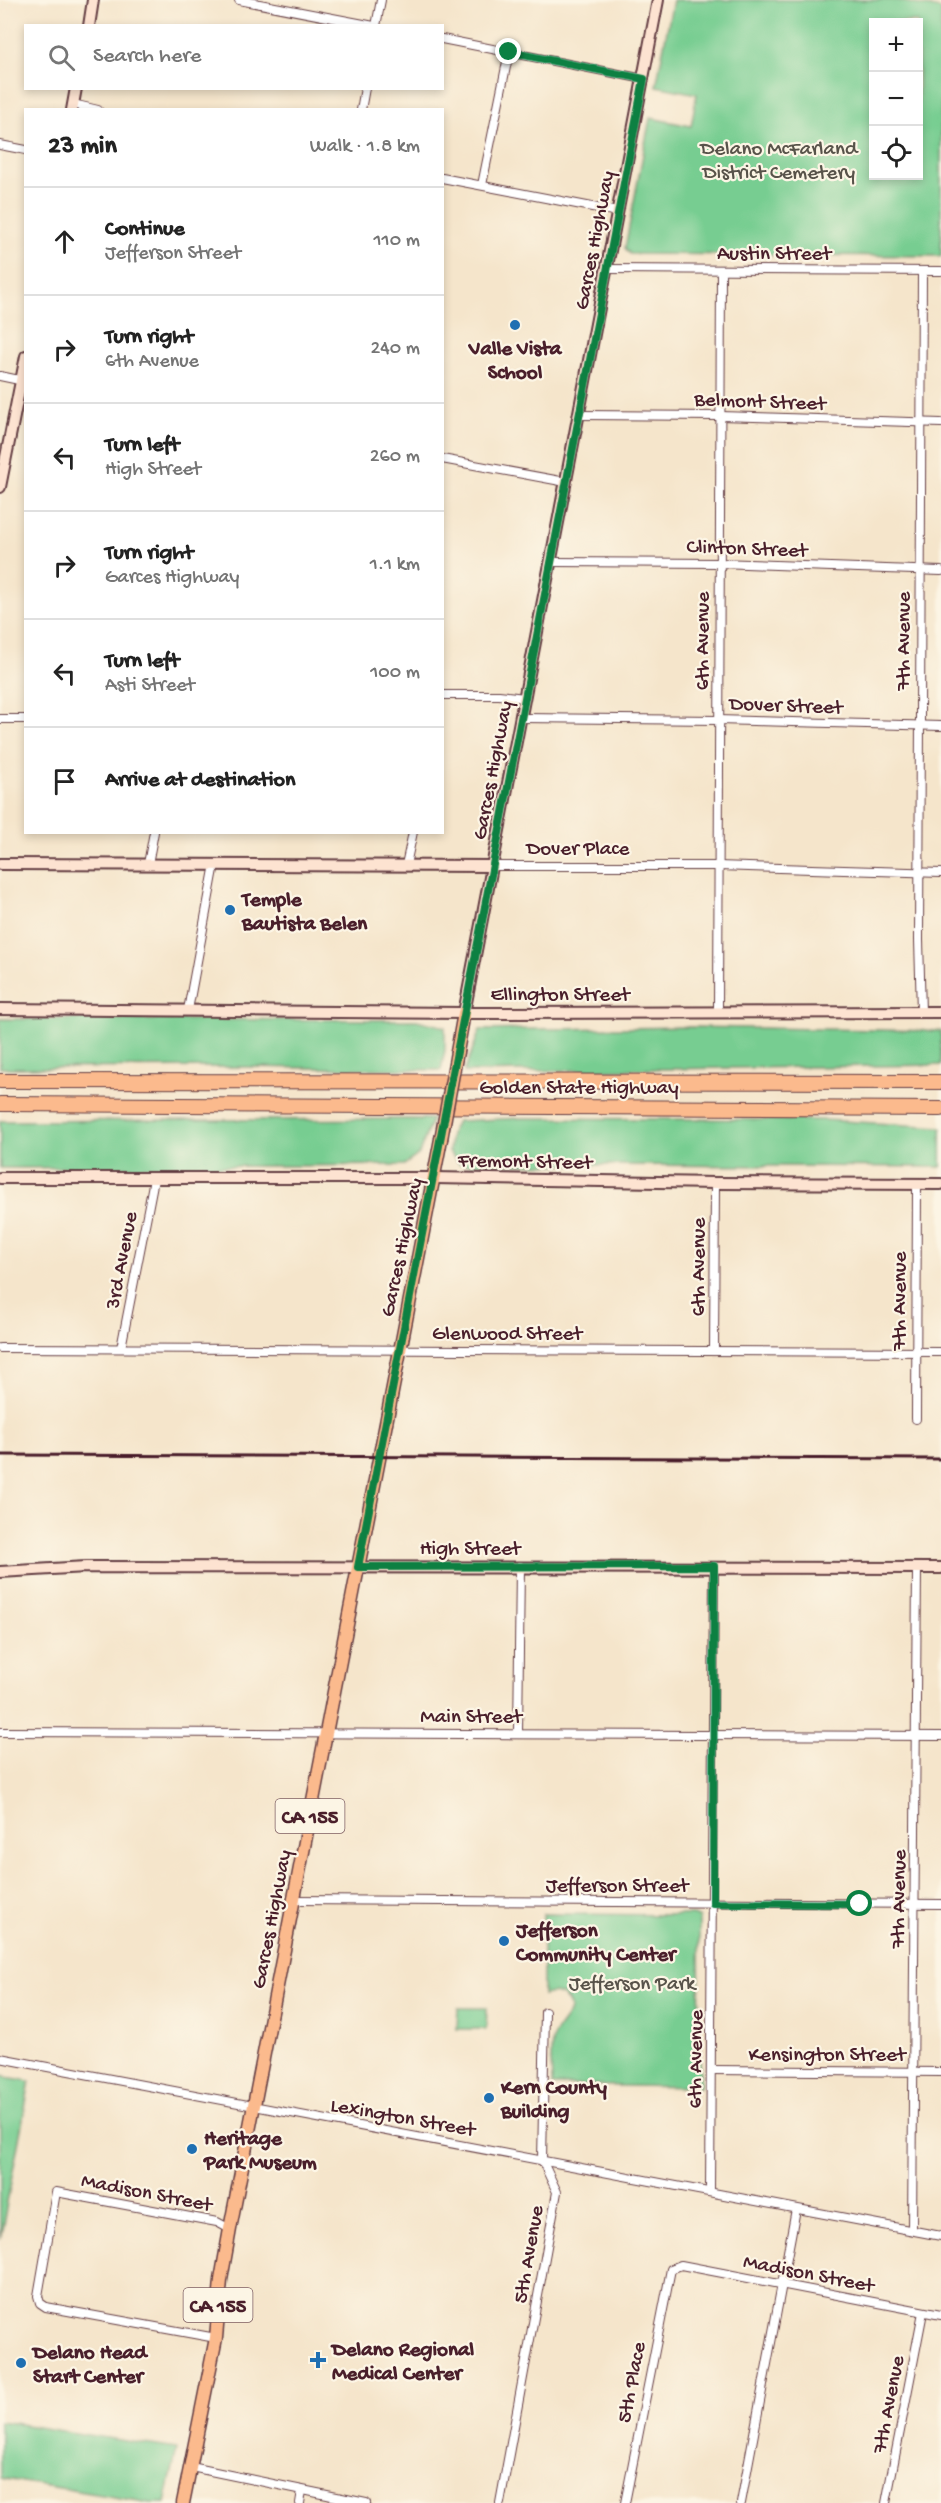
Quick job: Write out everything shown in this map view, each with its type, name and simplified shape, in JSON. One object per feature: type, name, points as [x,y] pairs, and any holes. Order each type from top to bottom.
[{"type":"highway","name":"Golden State Highway","points":[[0,1081],[940,1081]]},
{"type":"highway","name":"Golden State Highway","points":[[0,1104],[941,1109]]},
{"type":"highway","points":[[859,1109],[941,1118]]},
{"type":"main road","name":"Garces Highway","points":[[183,2503],[216,2338],[220,2280],[399,1350],[435,1178],[465,1013]]},
{"type":"street","points":[[89,24],[93,0]]},
{"type":"street","points":[[239,0],[365,24]]},
{"type":"street","points":[[375,24],[381,0]]},
{"type":"street","name":"Garces Highway","points":[[465,1013],[658,0]]},
{"type":"street","points":[[444,39],[644,79]]},
{"type":"street","points":[[482,185],[509,52]]},
{"type":"street","points":[[73,107],[76,90]]},
{"type":"street","points":[[360,108],[364,90]]},
{"type":"street","points":[[0,145],[24,150]]},
{"type":"street","points":[[444,178],[618,212]]},
{"type":"street","name":"Austin Street","points":[[607,269],[941,271]]},
{"type":"street","name":"6th Avenue","points":[[718,1012],[721,270]]},
{"type":"street","name":"7th Avenue","points":[[921,1012],[919,873],[922,271]]},
{"type":"street","points":[[0,376],[23,381],[0,487]]},
{"type":"street","name":"Belmont Street","points":[[579,416],[720,416],[941,423]]},
{"type":"street","points":[[444,459],[566,482]]},
{"type":"street","name":"Clinton Street","points":[[551,562],[719,563],[941,571]]},
{"type":"street","points":[[444,695],[499,695],[525,698]]},
{"type":"street","name":"Dover Street","points":[[522,718],[941,726]]},
{"type":"street","points":[[0,719],[24,719]]},
{"type":"street","points":[[148,864],[154,834]]},
{"type":"street","points":[[406,866],[412,834]]},
{"type":"street","name":"Dover Place","points":[[0,864],[718,866],[941,873]]},
{"type":"street","points":[[188,1010],[215,864]]},
{"type":"street","name":"Ellington Street","points":[[0,1009],[465,1013],[941,1012]]},
{"type":"street","name":"Fremont Street","points":[[0,1178],[435,1178],[941,1184]]},
{"type":"street","name":"3rd Avenue","points":[[121,1348],[154,1179]]},
{"type":"street","name":"6th Avenue","points":[[714,1351],[715,1183]]},
{"type":"street","name":"7th Avenue","points":[[916,1419],[917,1184]]},
{"type":"street","name":"Glenwood Street","points":[[0,1348],[941,1352]]},
{"type":"street","points":[[518,1734],[520,1566]]},
{"type":"street","name":"6th Avenue","points":[[710,2192],[714,1566]]},
{"type":"street","name":"High Street","points":[[0,1572],[86,1567],[941,1568]]},
{"type":"street","name":"7th Avenue","points":[[912,2230],[917,1567]]},
{"type":"street","name":"Main Street","points":[[0,1731],[941,1736]]},
{"type":"street","name":"Jefferson Street","points":[[294,1900],[941,1904]]},
{"type":"street","name":"5th Avenue","points":[[500,2503],[557,2192],[542,2160],[545,2012]]},
{"type":"street","name":"Lexington Street","points":[[0,2058],[941,2236]]},
{"type":"street","name":"Kensington Street","points":[[712,2070],[941,2072]]},
{"type":"street","name":"Madison Street","points":[[216,2338],[44,2306],[38,2301],[38,2296],[56,2192],[217,2222],[230,2229]]},
{"type":"street","points":[[741,2503],[796,2209]]},
{"type":"street","name":"Madison Street","points":[[671,2269],[681,2265],[941,2315]]},
{"type":"street","name":"5th Place","points":[[625,2503],[671,2269]]},
{"type":"street","name":"7th Avenue","points":[[886,2503],[923,2312]]},
{"type":"street","points":[[191,2467],[366,2503]]},
{"type":"street","points":[[300,2503],[302,2491]]},
{"type":"green space","name":"Delano McFarland District Cemetery","points":[[673,0],[896,0],[941,9],[941,256],[630,254],[625,248],[650,118],[691,126],[697,94],[656,86]]},
{"type":"green space","points":[[0,1019],[417,1020],[445,1027],[445,1050],[441,1070],[248,1067],[0,1068]]},
{"type":"green space","points":[[691,1027],[941,1031],[941,1065],[464,1072],[480,1030]]},
{"type":"green space","points":[[523,1118],[825,1120],[941,1127],[941,1167],[460,1164],[449,1152],[451,1133],[457,1121]]},
{"type":"green space","points":[[432,1119],[419,1154],[404,1165],[0,1168],[0,1121]]},
{"type":"green space","name":"Jefferson Park","points":[[543,1914],[693,1915],[699,1918],[700,2087],[552,2085],[553,2038],[567,2017],[570,2006],[567,2000],[559,1994],[543,1995]]},
{"type":"green space","points":[[458,2008],[487,2008],[486,2029],[457,2029]]},
{"type":"green space","points":[[0,2076],[30,2081],[0,2240]]},
{"type":"green space","points":[[0,2421],[177,2449],[165,2503],[150,2503],[0,2478]]},
{"type":"railway","points":[[0,1455],[941,1459]]},
{"type":"place","name":"Valle Vista School","points":[[515,325]]},
{"type":"place","name":"Temple Bautista Belen","points":[[230,910]]},
{"type":"place","name":"Jefferson Community Center","points":[[504,1941]]},
{"type":"place","name":"Kern County Building","points":[[489,2098]]},
{"type":"place","name":"Heritage Park Museum","points":[[192,2149]]},
{"type":"place","name":"Delano Regional Medical Center","points":[[318,2360]]},
{"type":"place","name":"Delano Head Start Center","points":[[21,2363]]},
{"type":"route","points":[[509,52],[644,79],[435,1178],[399,1350],[358,1567],[714,1566],[713,1903],[860,1904]]}]
